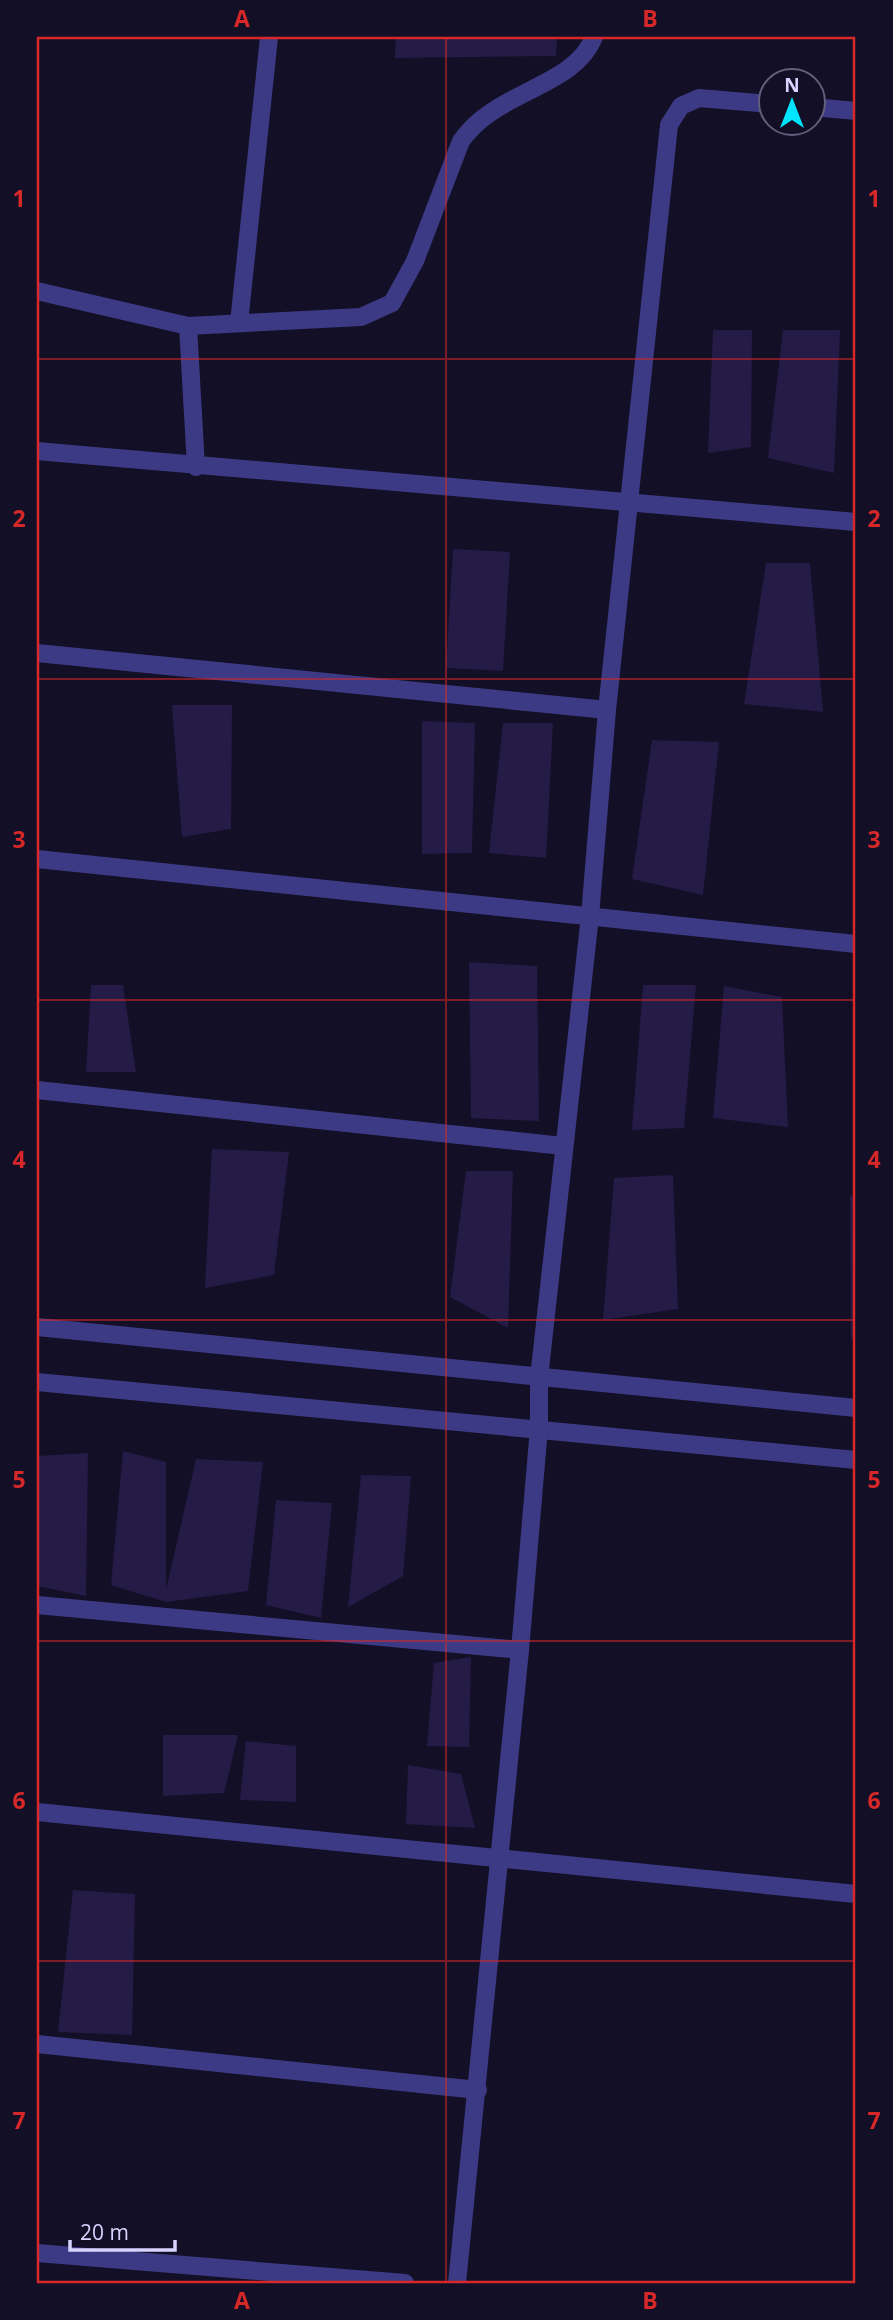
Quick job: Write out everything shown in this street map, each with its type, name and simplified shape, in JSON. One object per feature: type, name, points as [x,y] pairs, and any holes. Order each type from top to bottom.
[{"type":"street","points":[[239,323],[269,37]]},
{"type":"street","points":[[37,291],[188,326],[360,317],[392,303],[415,261],[461,141],[471,127],[494,108],[563,73],[588,52],[594,37]]},
{"type":"street","points":[[457,2283],[478,2090],[497,1858],[520,1650],[539,1428],[539,1378],[590,916],[607,710],[669,125],[681,106],[699,98],[756,103]]},
{"type":"street","points":[[826,108],[856,111]]},
{"type":"street","points":[[188,326],[196,467]]},
{"type":"street","points":[[37,451],[196,467],[629,500],[856,522]]},
{"type":"street","points":[[37,653],[607,710]]},
{"type":"street","points":[[37,859],[856,944]]},
{"type":"street","points":[[37,1090],[563,1146]]},
{"type":"street","points":[[37,1327],[856,1408]]},
{"type":"street","points":[[37,1382],[856,1460]]},
{"type":"street","points":[[37,1605],[520,1650]]},
{"type":"street","points":[[37,1812],[856,1894]]},
{"type":"street","points":[[37,2043],[478,2090]]},
{"type":"street","points":[[37,2253],[405,2283]]},
{"type":"building","points":[[396,37],[557,37],[556,56],[395,58]]},
{"type":"building","points":[[713,330],[752,330],[751,447],[708,453]]},
{"type":"building","points":[[783,330],[840,330],[834,473],[768,458]]},
{"type":"building","points":[[453,549],[510,552],[503,671],[446,668]]},
{"type":"building","points":[[766,563],[810,563],[823,712],[744,704]]},
{"type":"building","points":[[172,705],[232,705],[231,829],[182,837]]},
{"type":"building","points":[[422,721],[475,723],[472,853],[422,854]]},
{"type":"building","points":[[503,723],[553,723],[546,858],[489,853]]},
{"type":"building","points":[[652,740],[719,742],[703,895],[632,879]]},
{"type":"building","points":[[469,962],[537,966],[539,1121],[471,1118]]},
{"type":"building","points":[[91,985],[123,985],[136,1072],[86,1072]]},
{"type":"building","points":[[643,985],[696,985],[684,1128],[632,1130]]},
{"type":"building","points":[[724,986],[782,997],[788,1127],[713,1118]]},
{"type":"building","points":[[212,1149],[289,1152],[274,1275],[205,1288]]},
{"type":"building","points":[[466,1171],[513,1171],[508,1328],[450,1297]]},
{"type":"building","points":[[673,1175],[678,1309],[603,1320],[614,1178]]},
{"type":"building","points":[[850,1195],[856,1196],[856,1339],[851,1339]]},
{"type":"building","points":[[123,1451],[166,1462],[166,1590],[196,1459],[263,1462],[248,1591],[166,1602],[111,1585]]},
{"type":"building","points":[[88,1453],[86,1596],[37,1586],[37,1456]]},
{"type":"building","points":[[361,1475],[411,1476],[403,1576],[348,1607]]},
{"type":"building","points":[[276,1500],[332,1503],[321,1618],[266,1605]]},
{"type":"building","points":[[471,1657],[469,1747],[427,1746],[434,1663]]},
{"type":"building","points":[[163,1735],[238,1735],[224,1793],[163,1796]]},
{"type":"building","points":[[246,1741],[296,1746],[296,1802],[240,1800]]},
{"type":"building","points":[[408,1765],[461,1774],[475,1828],[406,1824]]},
{"type":"building","points":[[73,1890],[135,1894],[132,2035],[58,2032]]}]
